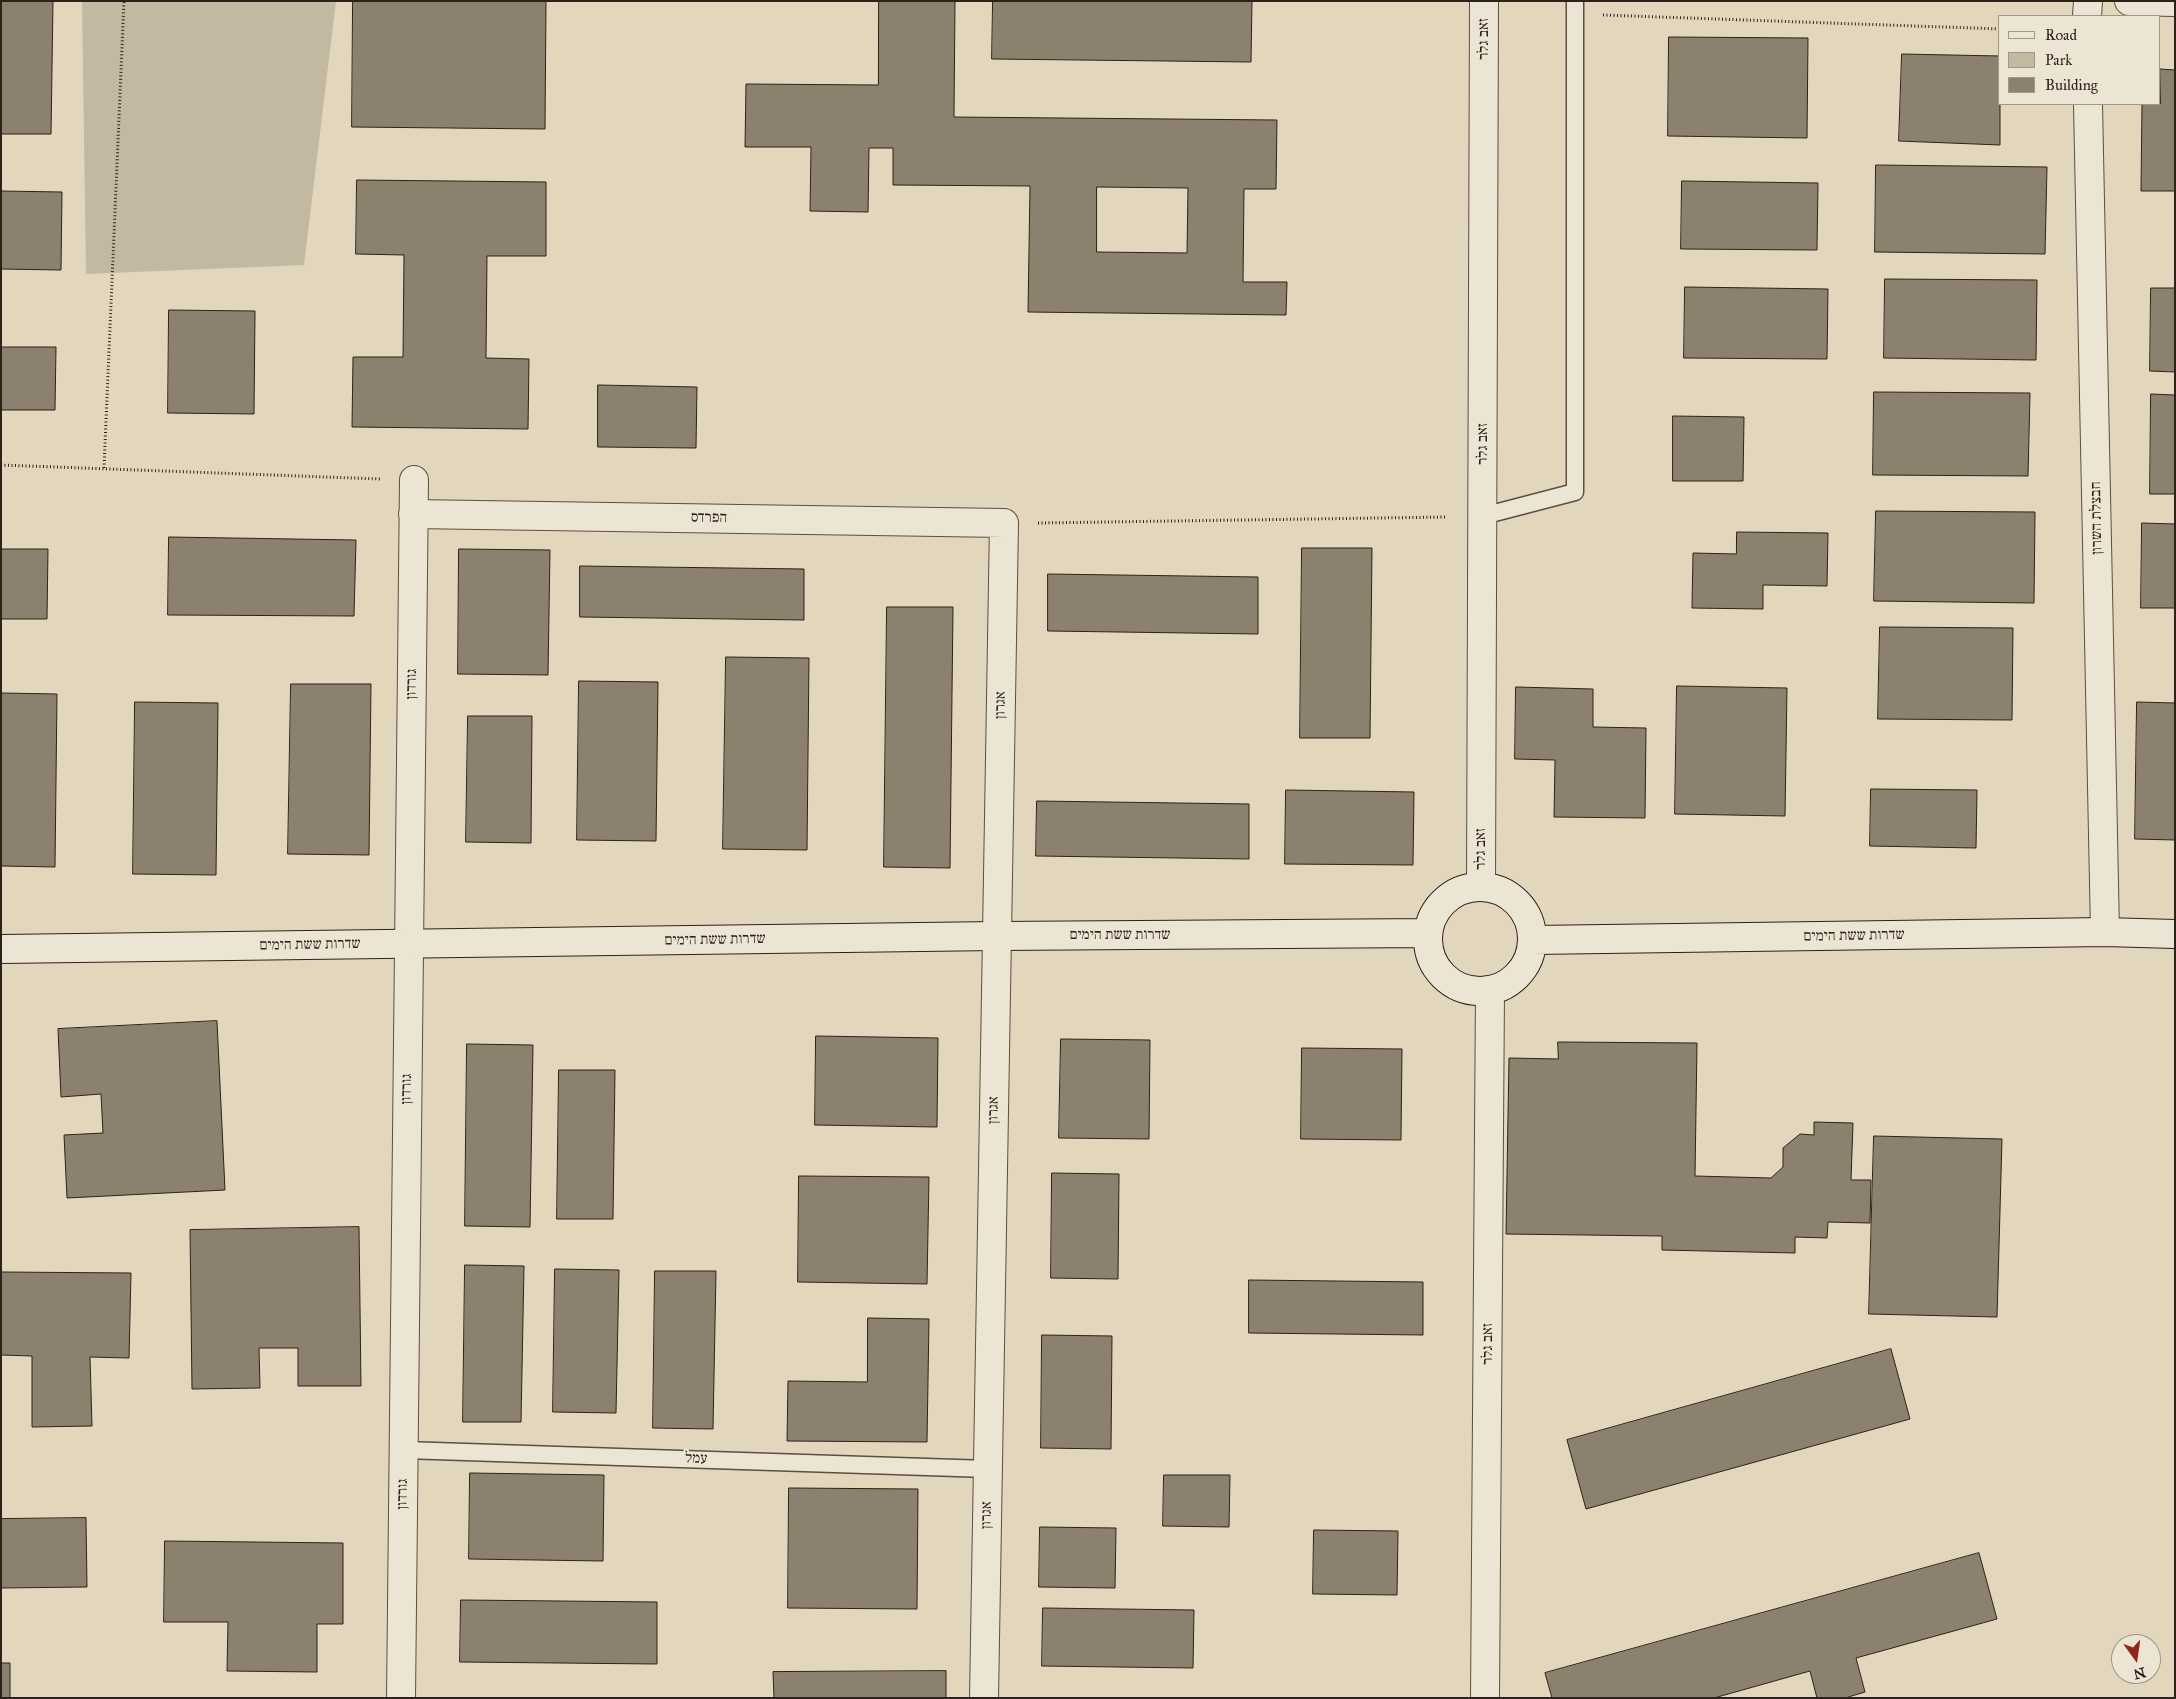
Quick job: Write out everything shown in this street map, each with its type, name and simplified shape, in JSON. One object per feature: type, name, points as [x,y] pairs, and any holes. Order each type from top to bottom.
[{"type":"street","name":"זאב גלר","points":[[1481,887],[1484,1]]},
{"type":"street","points":[[2087,15],[2088,1]]},
{"type":"street","points":[[2129,1],[2175,2]]},
{"type":"street","name":"חבצלת השרון","points":[[2088,105],[2106,932]]},
{"type":"street","name":"גורדון","points":[[401,1698],[414,480]]},
{"type":"street","name":"הפרדס","points":[[414,514],[1004,523]]},
{"type":"street","name":"אגרון","points":[[984,1698],[1004,523]]},
{"type":"street","points":[[1481,887],[1501,892],[1518,903],[1529,920],[1533,940],[1528,960],[1515,978],[1504,985],[1490,990],[1474,991],[1458,987],[1445,977],[1435,964],[1429,950],[1428,933],[1434,915],[1446,900],[1462,891],[1481,887]]},
{"type":"street","name":"שדרות ששת הימים","points":[[1533,940],[2106,932],[2175,934]]},
{"type":"street","name":"שדרות ששת הימים","points":[[1,949],[997,936],[1428,933]]},
{"type":"street","name":"זאב גלר","points":[[1486,1698],[1490,990]]},
{"type":"lane","points":[[1483,516],[1575,492],[1575,8]]},
{"type":"lane","name":"עמל","points":[[404,1450],[988,1469]]},
{"type":"path","points":[[104,468],[124,1]]},
{"type":"path","points":[[1575,8],[1998,29]]},
{"type":"path","points":[[1,465],[414,480]]},
{"type":"path","points":[[1004,523],[1483,516]]},
{"type":"green space","points":[[82,1],[336,1],[304,265],[86,274]]},
{"type":"building","points":[[1,1],[53,1],[51,134],[1,134]]},
{"type":"building","points":[[353,1],[546,1],[545,129],[352,127]]},
{"type":"building","points":[[879,1],[955,1],[954,117],[1277,120],[1276,189],[1244,189],[1243,282],[1287,282],[1286,315],[1028,312],[1030,186],[893,185],[893,148],[869,148],[868,212],[810,211],[811,147],[745,147],[746,84],[878,85]],"holes":[[[1097,187],[1188,188],[1187,253],[1097,252]]]},
{"type":"building","points":[[993,1],[1252,1],[1251,62],[992,59]]},
{"type":"building","points":[[1669,37],[1808,38],[1807,138],[1668,136]]},
{"type":"building","points":[[1902,54],[1998,56],[2000,145],[1899,141]]},
{"type":"building","points":[[2161,69],[2175,70],[2175,191],[2141,191],[2142,105],[2161,105]]},
{"type":"building","points":[[1876,165],[2047,167],[2045,254],[1875,252]]},
{"type":"building","points":[[357,180],[546,182],[546,256],[487,256],[486,358],[529,359],[528,429],[352,427],[353,357],[403,357],[404,255],[356,254]]},
{"type":"building","points":[[1682,181],[1818,183],[1817,250],[1681,249]]},
{"type":"building","points":[[1,191],[62,192],[61,270],[1,269]]},
{"type":"building","points":[[1885,279],[2037,280],[2036,360],[1884,358]]},
{"type":"building","points":[[1685,287],[1828,289],[1827,359],[1684,358]]},
{"type":"building","points":[[2151,288],[2175,288],[2175,372],[2150,371]]},
{"type":"building","points":[[169,310],[255,311],[254,414],[168,413]]},
{"type":"building","points":[[1,347],[56,347],[55,410],[1,410]]},
{"type":"building","points":[[598,385],[697,387],[696,448],[598,447]]},
{"type":"building","points":[[1874,392],[2030,393],[2028,476],[1873,475]]},
{"type":"building","points":[[2151,394],[2175,395],[2175,494],[2150,494]]},
{"type":"building","points":[[1673,416],[1744,417],[1743,481],[1673,481]]},
{"type":"building","points":[[1876,511],[2035,512],[2034,603],[1874,601]]},
{"type":"building","points":[[2142,523],[2175,524],[2175,608],[2141,608]]},
{"type":"building","points":[[1737,532],[1828,533],[1827,586],[1763,585],[1763,609],[1692,608],[1693,553],[1736,554]]},
{"type":"building","points":[[169,537],[356,540],[354,616],[168,615]]},
{"type":"building","points":[[1302,548],[1372,548],[1370,738],[1300,738]]},
{"type":"building","points":[[1,549],[48,549],[47,619],[1,619]]},
{"type":"building","points":[[459,549],[550,550],[548,675],[458,674]]},
{"type":"building","points":[[580,566],[804,569],[804,620],[580,617]]},
{"type":"building","points":[[1048,574],[1258,577],[1258,634],[1048,631]]},
{"type":"building","points":[[887,607],[953,607],[950,868],[884,867]]},
{"type":"building","points":[[1880,627],[2013,628],[2012,720],[1878,719]]},
{"type":"building","points":[[726,657],[809,658],[807,850],[723,849]]},
{"type":"building","points":[[579,681],[658,682],[656,841],[577,840]]},
{"type":"building","points":[[291,684],[371,684],[369,855],[288,854]]},
{"type":"building","points":[[1677,686],[1787,688],[1785,816],[1675,814]]},
{"type":"building","points":[[1516,687],[1593,689],[1593,727],[1646,728],[1645,818],[1554,817],[1555,760],[1515,759]]},
{"type":"building","points":[[1,693],[57,694],[55,867],[1,866]]},
{"type":"building","points":[[135,702],[218,703],[216,875],[133,874]]},
{"type":"building","points":[[2137,702],[2175,703],[2175,840],[2135,839]]},
{"type":"building","points":[[468,716],[532,716],[531,843],[466,842]]},
{"type":"building","points":[[1871,789],[1977,790],[1976,848],[1870,846]]},
{"type":"building","points":[[1286,790],[1414,792],[1413,865],[1285,864]]},
{"type":"building","points":[[1037,801],[1249,804],[1249,859],[1036,856]]},
{"type":"building","points":[[217,1021],[225,1190],[67,1198],[64,1135],[103,1133],[101,1094],[61,1097],[58,1029]]},
{"type":"building","points":[[816,1036],[938,1038],[937,1127],[815,1125]]},
{"type":"building","points":[[1061,1039],[1150,1040],[1149,1139],[1059,1138]]},
{"type":"building","points":[[1558,1042],[1697,1043],[1695,1176],[1771,1178],[1783,1167],[1783,1148],[1800,1134],[1814,1135],[1814,1122],[1853,1123],[1851,1180],[1871,1180],[1870,1223],[1828,1222],[1827,1238],[1795,1237],[1795,1253],[1662,1250],[1662,1236],[1506,1234],[1509,1058],[1558,1059]]},
{"type":"building","points":[[467,1044],[533,1045],[530,1227],[465,1226]]},
{"type":"building","points":[[1302,1048],[1402,1049],[1401,1140],[1301,1139]]},
{"type":"building","points":[[559,1070],[615,1070],[613,1219],[557,1219]]},
{"type":"building","points":[[1874,1136],[2002,1139],[1997,1317],[1869,1314]]},
{"type":"building","points":[[1052,1173],[1119,1174],[1118,1279],[1051,1278]]},
{"type":"building","points":[[799,1176],[929,1177],[927,1284],[798,1282]]},
{"type":"building","points":[[359,1227],[361,1386],[298,1386],[298,1348],[259,1348],[260,1388],[192,1389],[190,1230]]},
{"type":"building","points":[[465,1265],[524,1266],[521,1422],[463,1422]]},
{"type":"building","points":[[555,1269],[619,1270],[616,1413],[553,1412]]},
{"type":"building","points":[[655,1271],[716,1271],[713,1429],[653,1428]]},
{"type":"building","points":[[1,1272],[131,1273],[129,1358],[90,1357],[92,1426],[32,1427],[32,1356],[1,1355]]},
{"type":"building","points":[[1249,1280],[1423,1282],[1423,1335],[1249,1333]]},
{"type":"building","points":[[868,1318],[929,1319],[927,1442],[787,1441],[788,1381],[867,1382]]},
{"type":"building","points":[[1042,1335],[1112,1336],[1111,1449],[1041,1448]]},
{"type":"building","points":[[1891,1349],[1910,1419],[1586,1509],[1567,1440]]},
{"type":"building","points":[[470,1473],[604,1475],[603,1561],[469,1559]]},
{"type":"building","points":[[1164,1475],[1230,1475],[1229,1527],[1163,1526]]},
{"type":"building","points":[[789,1488],[918,1489],[917,1609],[788,1608]]},
{"type":"building","points":[[86,1518],[87,1587],[1,1588],[1,1519]]},
{"type":"building","points":[[1040,1527],[1116,1528],[1115,1588],[1039,1587]]},
{"type":"building","points":[[1314,1530],[1398,1531],[1397,1595],[1313,1594]]},
{"type":"building","points":[[165,1541],[343,1543],[343,1624],[317,1624],[317,1672],[227,1671],[228,1622],[164,1622]]},
{"type":"building","points":[[1979,1553],[1997,1619],[1856,1658],[1865,1692],[1845,1698],[1817,1698],[1810,1671],[1714,1698],[1552,1698],[1545,1673]]},
{"type":"building","points":[[461,1600],[657,1602],[657,1664],[460,1662]]},
{"type":"building","points":[[1043,1608],[1194,1610],[1193,1668],[1042,1666]]},
{"type":"building","points":[[1,1663],[10,1663],[10,1698],[1,1698]]},
{"type":"building","points":[[946,1671],[946,1698],[774,1698],[773,1672]]}]
